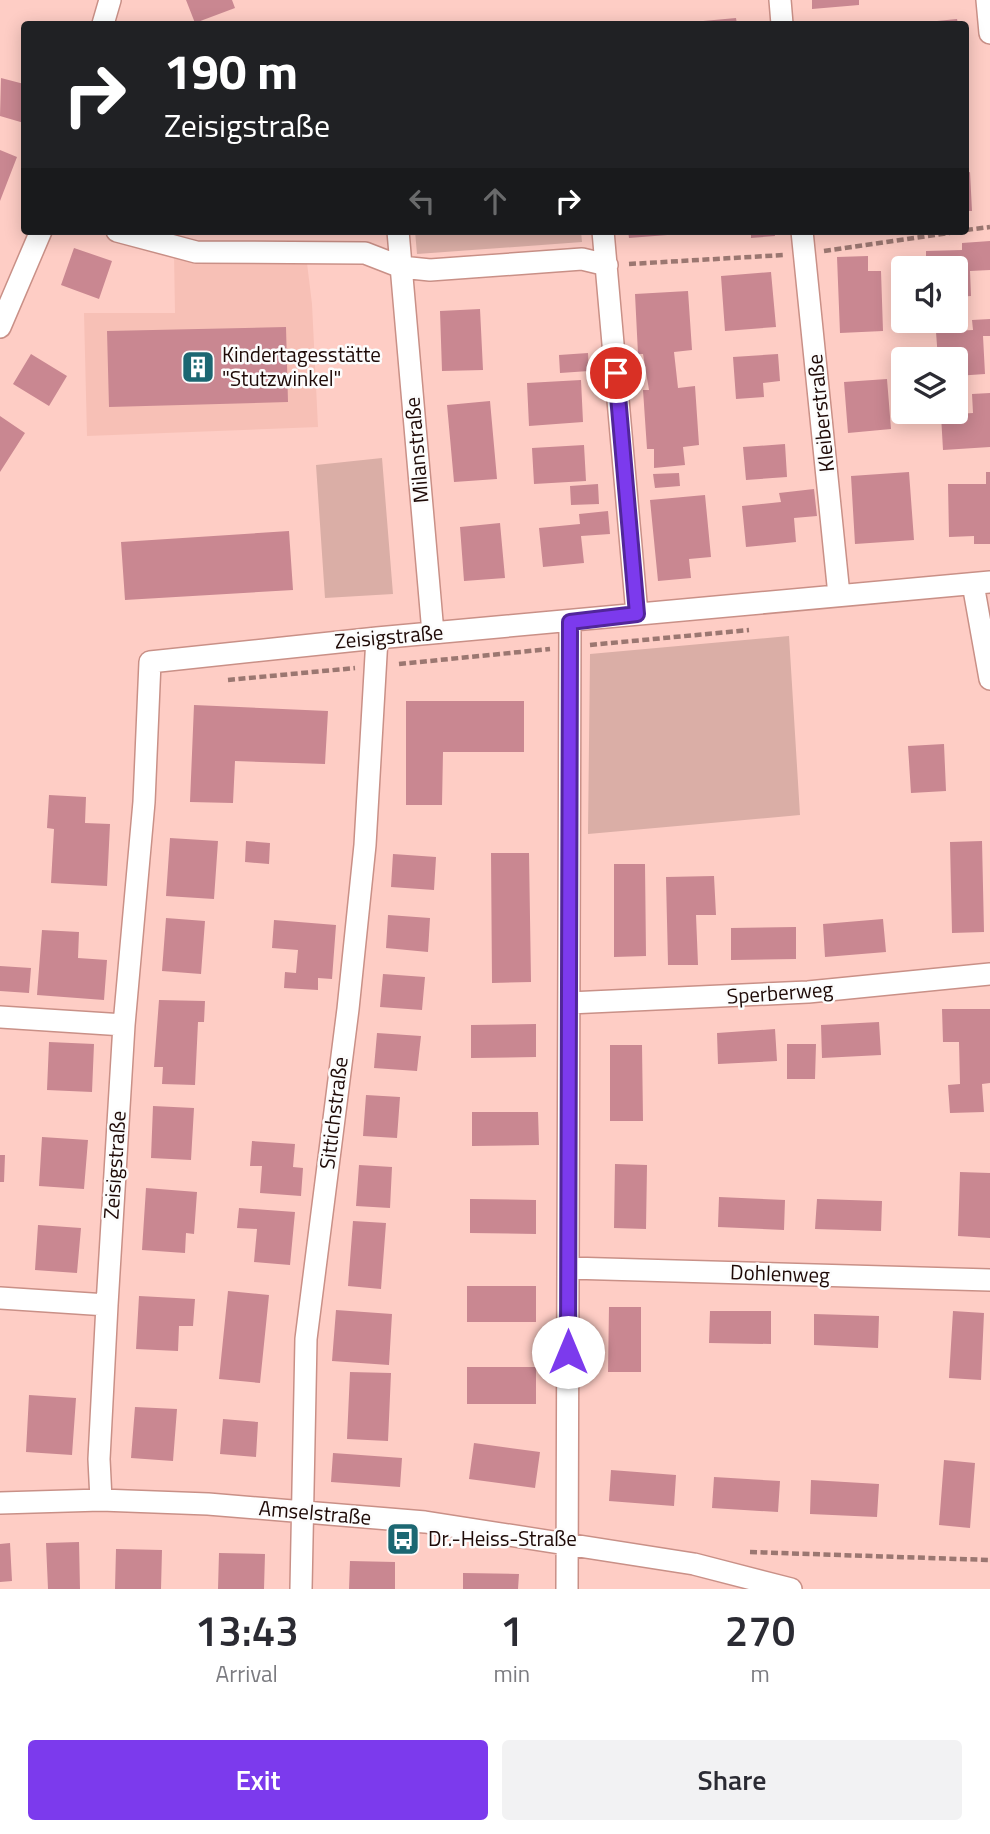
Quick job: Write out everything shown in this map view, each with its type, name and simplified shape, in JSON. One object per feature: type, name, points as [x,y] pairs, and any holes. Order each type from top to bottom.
[{"type":"street","points":[[104,21],[110,0]]},
{"type":"street","points":[[780,0],[782,21]]},
{"type":"street","points":[[987,0],[990,33]]},
{"type":"street","points":[[0,327],[8,292],[39,235]]},
{"type":"street","points":[[132,235],[196,252],[365,253],[401,267],[430,270],[582,259],[607,265]]},
{"type":"street","name":"Milanstraße","points":[[398,235],[433,633]]},
{"type":"street","points":[[603,235],[637,614]]},
{"type":"street","name":"Kleiberstraße","points":[[802,235],[839,595]]},
{"type":"street","points":[[982,583],[990,679]]},
{"type":"street","name":"Zeisigstraße","points":[[101,1500],[99,1459],[107,1305],[124,1025],[144,802],[150,662],[377,638],[982,583]]},
{"type":"street","points":[[567,1589],[570,622]]},
{"type":"street","name":"Sittichstraße","points":[[301,1589],[306,1339],[348,1009],[365,845],[377,638]]},
{"type":"street","name":"Sperberweg","points":[[569,1003],[808,992],[990,974]]},
{"type":"street","points":[[0,1017],[124,1025]]},
{"type":"street","name":"Dohlenweg","points":[[569,1268],[990,1280]]},
{"type":"street","points":[[0,1298],[107,1305]]},
{"type":"street","name":"Amselstraße","points":[[0,1503],[101,1500],[208,1504],[425,1522],[694,1564],[791,1589]]},
{"type":"path","points":[[969,230],[990,227]]},
{"type":"path","points":[[748,1552],[990,1560]]},
{"type":"shaded area","points":[[415,235],[581,235],[582,242],[417,254]]},
{"type":"shaded area","points":[[174,254],[307,263],[312,304],[318,427],[87,436],[84,313],[175,313]]},
{"type":"shaded area","points":[[382,458],[393,594],[325,598],[316,465]]},
{"type":"shaded area","points":[[789,636],[800,815],[588,834],[590,654]]},
{"type":"building","points":[[186,0],[232,0],[235,8],[194,21]]},
{"type":"building","points":[[812,0],[859,0],[859,5],[812,9]]},
{"type":"building","points":[[736,18],[736,21],[703,21]]},
{"type":"building","points":[[1,78],[21,83],[21,122],[0,116]]},
{"type":"building","points":[[0,150],[17,157],[0,201]]},
{"type":"building","points":[[970,172],[972,211],[969,211]]},
{"type":"building","points":[[629,235],[667,235],[629,238]]},
{"type":"building","points":[[751,235],[775,236],[751,238]]},
{"type":"building","points":[[990,241],[990,270],[970,271],[971,296],[968,296],[968,256],[926,256],[926,251],[962,250],[962,243]]},
{"type":"building","points":[[74,248],[112,261],[99,299],[61,285]]},
{"type":"building","points":[[868,256],[868,271],[881,271],[883,331],[840,333],[837,257]]},
{"type":"building","points":[[771,272],[776,327],[725,331],[721,276]]},
{"type":"building","points":[[688,291],[692,350],[674,352],[678,388],[695,386],[699,445],[683,447],[685,465],[654,468],[654,449],[647,449],[643,390],[649,390],[643,354],[638,354],[635,294]]},
{"type":"building","points":[[480,309],[483,370],[442,371],[440,311]]},
{"type":"building","points":[[990,319],[990,336],[983,336],[985,374],[968,375],[968,347],[937,347],[936,333],[968,333],[968,330],[973,330],[972,320]]},
{"type":"building","name":"Kindertagesstätte \"Stutzwinkel\"","points":[[286,327],[288,402],[109,407],[107,331]]},
{"type":"building","points":[[588,353],[589,371],[560,373],[559,355]]},
{"type":"building","points":[[31,354],[67,376],[49,406],[13,384]]},
{"type":"building","points":[[778,354],[780,381],[763,383],[764,397],[736,399],[733,357]]},
{"type":"building","points":[[887,379],[891,429],[848,433],[844,382]]},
{"type":"building","points":[[581,380],[583,422],[529,426],[527,383]]},
{"type":"building","points":[[990,393],[990,447],[943,450],[942,424],[968,424],[968,413],[973,413],[972,394]]},
{"type":"building","points":[[490,401],[497,479],[454,482],[447,405]]},
{"type":"building","points":[[0,416],[25,433],[0,472]]},
{"type":"building","points":[[785,444],[787,477],[746,480],[743,447]]},
{"type":"building","points":[[584,445],[586,481],[534,484],[532,448]]},
{"type":"building","points":[[909,472],[914,540],[855,544],[851,476]]},
{"type":"building","points":[[986,472],[990,472],[990,544],[974,544],[974,536],[949,537],[948,484],[986,484]]},
{"type":"building","points":[[679,473],[680,486],[655,488],[653,474]]},
{"type":"building","points":[[598,484],[599,504],[571,505],[570,486]]},
{"type":"building","points":[[814,489],[817,516],[794,518],[796,542],[746,547],[742,506],[781,502],[779,493]]},
{"type":"building","points":[[705,495],[711,557],[689,559],[691,578],[658,581],[650,500]]},
{"type":"building","points":[[608,511],[610,534],[581,536],[584,563],[543,567],[539,528],[580,524],[579,514]]},
{"type":"building","points":[[500,523],[505,578],[464,581],[460,527]]},
{"type":"building","points":[[289,531],[293,590],[125,600],[121,542]]},
{"type":"building","points":[[406,701],[524,701],[524,752],[443,752],[442,805],[406,805]]},
{"type":"building","points":[[194,705],[328,711],[325,764],[235,761],[233,803],[190,802]]},
{"type":"building","points":[[944,744],[946,791],[911,793],[908,746]]},
{"type":"building","points":[[49,795],[86,797],[85,823],[110,824],[107,886],[51,883],[54,829],[47,828]]},
{"type":"building","points":[[170,838],[218,841],[214,899],[166,896]]},
{"type":"building","points":[[246,841],[270,843],[269,864],[245,862]]},
{"type":"building","points":[[982,841],[984,932],[952,933],[950,842]]},
{"type":"building","points":[[491,853],[529,853],[531,982],[492,983]]},
{"type":"building","points":[[393,854],[436,857],[434,890],[391,887]]},
{"type":"building","points":[[614,864],[645,864],[646,956],[614,957]]},
{"type":"building","points":[[714,876],[716,915],[696,915],[698,965],[668,965],[666,877]]},
{"type":"building","points":[[388,915],[430,918],[428,952],[386,948]]},
{"type":"building","points":[[166,918],[205,921],[201,974],[162,971]]},
{"type":"building","points":[[883,919],[886,952],[825,957],[823,924]]},
{"type":"building","points":[[274,920],[336,925],[332,979],[318,978],[318,990],[284,988],[285,972],[296,973],[298,950],[272,948]]},
{"type":"building","points":[[796,927],[796,959],[731,960],[731,928]]},
{"type":"building","points":[[42,930],[79,932],[78,958],[107,960],[104,1000],[37,995]]},
{"type":"building","points":[[0,966],[31,968],[29,993],[0,991]]},
{"type":"building","points":[[383,974],[425,977],[422,1010],[380,1007]]},
{"type":"building","points":[[159,1000],[205,1001],[204,1022],[198,1022],[195,1085],[162,1084],[163,1067],[154,1067]]},
{"type":"building","points":[[942,1009],[990,1009],[990,1083],[982,1084],[984,1112],[950,1113],[948,1085],[960,1084],[959,1042],[943,1042]]},
{"type":"building","points":[[879,1022],[881,1055],[822,1058],[821,1025]]},
{"type":"building","points":[[536,1024],[536,1057],[471,1058],[471,1025]]},
{"type":"building","points":[[775,1029],[777,1061],[718,1064],[717,1033]]},
{"type":"building","points":[[377,1033],[421,1036],[417,1071],[374,1068]]},
{"type":"building","points":[[49,1042],[94,1044],[92,1092],[47,1090]]},
{"type":"building","points":[[787,1044],[816,1044],[815,1079],[787,1079]]},
{"type":"building","points":[[610,1045],[642,1045],[643,1121],[610,1121]]},
{"type":"building","points":[[366,1095],[400,1097],[397,1138],[363,1136]]},
{"type":"building","points":[[153,1106],[194,1108],[191,1160],[151,1158]]},
{"type":"building","points":[[472,1112],[538,1112],[539,1145],[472,1146]]},
{"type":"building","points":[[42,1137],[88,1140],[84,1189],[39,1186]]},
{"type":"building","points":[[252,1141],[295,1144],[293,1167],[303,1168],[301,1196],[260,1193],[262,1166],[250,1166]]},
{"type":"building","points":[[0,1155],[5,1155],[4,1182],[0,1182]]},
{"type":"building","points":[[615,1164],[647,1165],[646,1229],[614,1228]]},
{"type":"building","points":[[359,1165],[392,1167],[390,1208],[356,1206]]},
{"type":"building","points":[[960,1172],[990,1173],[990,1238],[958,1236]]},
{"type":"building","points":[[146,1188],[197,1192],[194,1234],[186,1233],[185,1253],[142,1250]]},
{"type":"building","points":[[719,1197],[785,1200],[784,1230],[718,1227]]},
{"type":"building","points":[[470,1199],[536,1200],[536,1234],[470,1233]]},
{"type":"building","points":[[817,1199],[882,1201],[881,1231],[815,1229]]},
{"type":"building","points":[[239,1208],[295,1212],[290,1265],[254,1262],[257,1229],[237,1228]]},
{"type":"building","points":[[353,1221],[386,1223],[381,1289],[348,1286]]},
{"type":"building","points":[[38,1225],[81,1228],[77,1273],[35,1270]]},
{"type":"building","points":[[467,1286],[536,1286],[536,1322],[467,1322]]},
{"type":"building","points":[[228,1291],[269,1295],[260,1383],[219,1379]]},
{"type":"building","points":[[139,1296],[195,1299],[193,1326],[179,1326],[178,1351],[136,1349]]},
{"type":"building","points":[[609,1307],[641,1307],[641,1372],[608,1372]]},
{"type":"building","points":[[336,1310],[392,1314],[389,1365],[332,1361]]},
{"type":"building","points":[[710,1311],[771,1311],[771,1344],[709,1343]]},
{"type":"building","points":[[953,1311],[984,1313],[981,1380],[949,1378]]},
{"type":"building","points":[[814,1314],[879,1316],[878,1348],[814,1345]]},
{"type":"building","points":[[467,1367],[536,1367],[536,1404],[467,1404]]},
{"type":"building","points":[[350,1372],[391,1373],[388,1441],[347,1439]]},
{"type":"building","points":[[29,1395],[76,1398],[72,1455],[26,1452]]},
{"type":"building","points":[[135,1407],[177,1409],[173,1461],[131,1458]]},
{"type":"building","points":[[223,1419],[258,1422],[256,1457],[220,1454]]},
{"type":"building","points":[[474,1443],[540,1452],[535,1488],[469,1479]]},
{"type":"building","points":[[333,1453],[402,1458],[400,1487],[331,1482]]},
{"type":"building","points":[[944,1460],[975,1463],[970,1528],[939,1525]]},
{"type":"building","points":[[611,1470],[676,1475],[674,1506],[609,1501]]},
{"type":"building","points":[[714,1477],[780,1481],[778,1512],[712,1508]]},
{"type":"building","points":[[811,1480],[879,1484],[877,1517],[810,1514]]},
{"type":"building","points":[[79,1542],[80,1589],[48,1589],[46,1543]]},
{"type":"building","points":[[10,1543],[12,1581],[0,1582],[0,1544]]},
{"type":"building","points":[[116,1549],[162,1550],[161,1589],[115,1589]]},
{"type":"building","points":[[219,1553],[265,1554],[264,1589],[218,1589]]},
{"type":"building","points":[[350,1561],[395,1562],[395,1589],[349,1589]]},
{"type":"building","points":[[463,1573],[519,1574],[518,1589],[463,1589]]},
{"type":"place","name":"Kindertagesstätte \"Stutzwinkel\"","points":[[198,367]]},
{"type":"place","name":"Dr.-Heiss-Straße","points":[[403,1539]]},
{"type":"route","points":[[568,1352],[570,622],[637,614],[616,373]]}]
